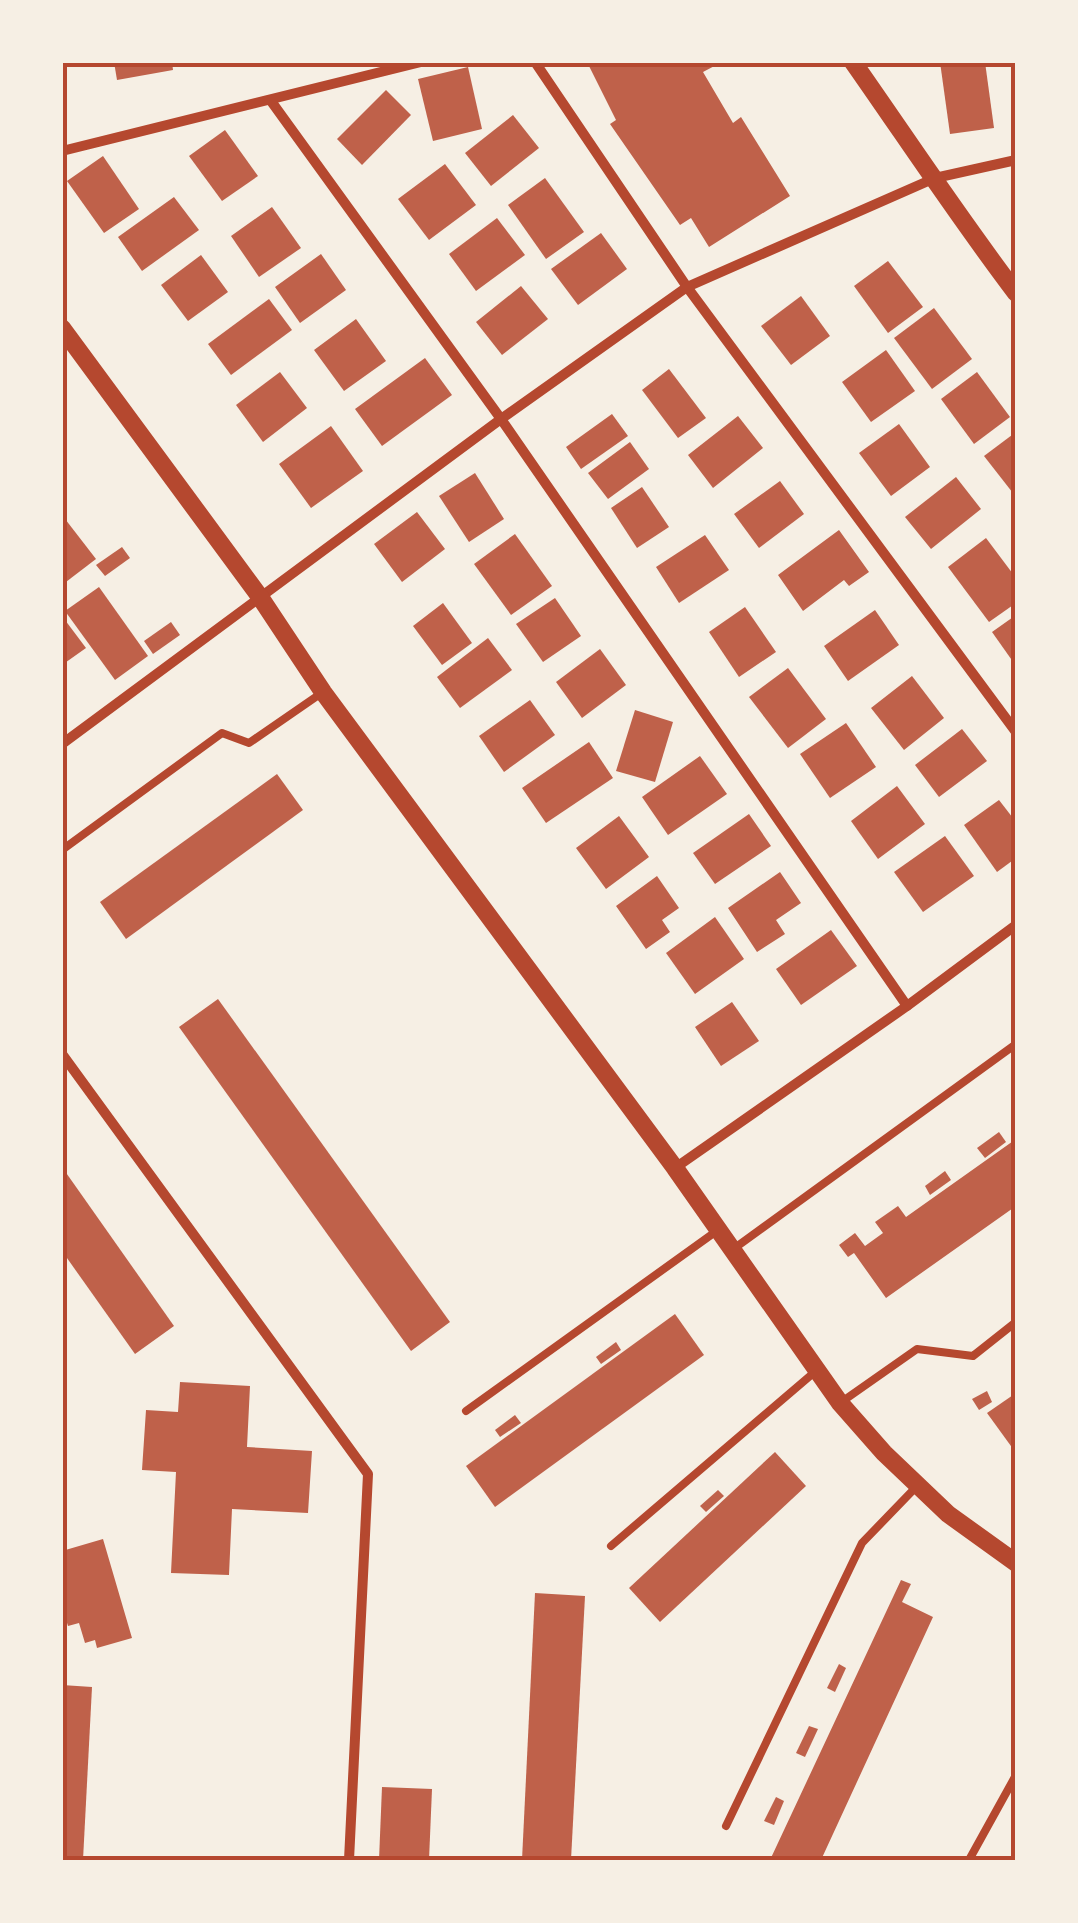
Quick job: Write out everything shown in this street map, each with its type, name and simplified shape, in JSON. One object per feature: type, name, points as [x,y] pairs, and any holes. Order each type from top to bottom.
[{"type":"street","points":[[62,150],[421,62]]},
{"type":"street","points":[[535,62],[687,287],[1016,732]]},
{"type":"street","points":[[853,62],[972,236],[1016,293]]},
{"type":"street","points":[[271,101],[501,419],[908,1006]]},
{"type":"street","points":[[62,744],[501,419],[687,287],[935,178],[1016,160]]},
{"type":"street","points":[[62,328],[260,597],[323,692],[675,1168],[840,1403],[884,1453],[948,1514],[1016,1563]]},
{"type":"street","points":[[675,1168],[908,1006],[1016,924]]},
{"type":"street","points":[[62,1054],[368,1474],[349,1860]]},
{"type":"lane","points":[[62,850],[222,733],[249,744],[323,692]]},
{"type":"lane","points":[[732,1250],[1016,1044]]},
{"type":"lane","points":[[466,1411],[718,1230]]},
{"type":"lane","points":[[840,1403],[916,1350],[973,1356],[1016,1322]]},
{"type":"lane","points":[[611,1546],[818,1370]]},
{"type":"lane","points":[[726,1826],[862,1543],[918,1485]]},
{"type":"lane","points":[[969,1860],[1016,1775]]},
{"type":"building","points":[[114,62],[172,62],[173,70],[117,80]]},
{"type":"building","points":[[587,62],[722,62],[703,72],[733,123],[741,117],[790,196],[709,247],[691,218],[680,225],[610,124],[616,120]]},
{"type":"building","points":[[940,62],[985,62],[994,128],[950,134]]},
{"type":"building","points":[[468,67],[482,129],[433,141],[418,79]]},
{"type":"building","points":[[386,90],[411,115],[362,165],[337,139]]},
{"type":"building","points":[[513,115],[539,148],[491,186],[465,153]]},
{"type":"building","points":[[225,130],[258,176],[222,201],[189,156]]},
{"type":"building","points":[[103,156],[139,209],[104,233],[67,181]]},
{"type":"building","points":[[445,164],[476,205],[429,240],[398,199]]},
{"type":"building","points":[[545,178],[584,232],[546,259],[508,205]]},
{"type":"building","points":[[174,197],[199,230],[142,271],[118,237]]},
{"type":"building","points":[[272,207],[301,248],[259,277],[231,236]]},
{"type":"building","points":[[497,218],[525,255],[476,291],[449,254]]},
{"type":"building","points":[[601,233],[627,269],[578,305],[551,269]]},
{"type":"building","points":[[321,254],[346,290],[300,323],[275,287]]},
{"type":"building","points":[[201,255],[228,292],[188,321],[161,285]]},
{"type":"building","points":[[888,261],[923,307],[888,333],[854,286]]},
{"type":"building","points":[[521,286],[548,319],[502,355],[476,322]]},
{"type":"building","points":[[801,296],[830,336],[791,365],[761,326]]},
{"type":"building","points":[[269,299],[292,330],[231,375],[208,344]]},
{"type":"building","points":[[934,308],[972,359],[932,389],[894,338]]},
{"type":"building","points":[[356,319],[386,361],[344,391],[314,350]]},
{"type":"building","points":[[886,350],[915,391],[871,422],[842,382]]},
{"type":"building","points":[[425,358],[452,395],[382,446],[355,409]]},
{"type":"building","points":[[669,369],[706,418],[678,438],[642,390]]},
{"type":"building","points":[[280,372],[307,408],[263,442],[236,405]]},
{"type":"building","points":[[977,372],[1010,417],[974,444],[941,399]]},
{"type":"building","points":[[612,414],[628,436],[581,469],[566,447]]},
{"type":"building","points":[[738,416],[763,448],[713,488],[688,455]]},
{"type":"building","points":[[899,424],[930,467],[891,496],[859,453]]},
{"type":"building","points":[[331,426],[363,471],[311,508],[279,464]]},
{"type":"building","points":[[1016,432],[1016,497],[984,456]]},
{"type":"building","points":[[630,442],[649,469],[608,499],[588,473]]},
{"type":"building","points":[[475,473],[504,519],[469,542],[439,496]]},
{"type":"building","points":[[956,477],[981,509],[931,549],[905,517]]},
{"type":"building","points":[[780,481],[804,514],[759,548],[734,514]]},
{"type":"building","points":[[642,487],[669,527],[637,548],[611,508]]},
{"type":"building","points":[[417,512],[445,549],[402,582],[374,544]]},
{"type":"building","points":[[62,515],[96,559],[62,585]]},
{"type":"building","points":[[839,530],[869,572],[849,586],[844,580],[803,611],[778,575]]},
{"type":"building","points":[[515,534],[552,586],[511,615],[474,564]]},
{"type":"building","points":[[705,535],[729,570],[679,603],[656,567]]},
{"type":"building","points":[[986,538],[1016,578],[1016,603],[989,622],[948,567]]},
{"type":"building","points":[[122,547],[130,558],[105,576],[96,565]]},
{"type":"building","points":[[99,587],[148,656],[115,680],[65,611]]},
{"type":"building","points":[[555,598],[581,636],[543,662],[516,624]]},
{"type":"building","points":[[443,603],[472,643],[442,665],[413,626]]},
{"type":"building","points":[[745,607],[776,652],[739,677],[709,632]]},
{"type":"building","points":[[875,610],[899,645],[848,681],[824,646]]},
{"type":"building","points":[[1016,615],[1016,666],[992,632]]},
{"type":"building","points":[[62,616],[86,648],[62,665]]},
{"type":"building","points":[[171,622],[180,635],[153,654],[144,641]]},
{"type":"building","points":[[488,638],[512,670],[460,708],[437,677]]},
{"type":"building","points":[[600,649],[626,685],[582,718],[556,682]]},
{"type":"building","points":[[788,668],[826,719],[788,748],[749,697]]},
{"type":"building","points":[[912,676],[944,718],[904,750],[871,708]]},
{"type":"building","points":[[530,700],[555,735],[504,772],[479,736]]},
{"type":"building","points":[[635,710],[673,722],[655,782],[616,771]]},
{"type":"building","points":[[846,723],[876,767],[830,798],[800,754]]},
{"type":"building","points":[[962,729],[987,761],[939,797],[915,765]]},
{"type":"building","points":[[589,742],[613,778],[546,823],[522,788]]},
{"type":"building","points":[[700,756],[727,794],[668,835],[642,797]]},
{"type":"building","points":[[277,774],[303,810],[126,939],[100,902]]},
{"type":"building","points":[[897,786],[925,824],[878,859],[851,821]]},
{"type":"building","points":[[999,800],[1016,822],[1016,858],[997,872],[964,825]]},
{"type":"building","points":[[749,814],[771,846],[715,884],[693,853]]},
{"type":"building","points":[[619,816],[649,857],[606,889],[576,848]]},
{"type":"building","points":[[945,836],[974,876],[923,912],[894,872]]},
{"type":"building","points":[[780,872],[801,903],[776,920],[785,934],[757,952],[728,908]]},
{"type":"building","points":[[657,876],[679,908],[662,920],[670,932],[646,949],[616,906]]},
{"type":"building","points":[[715,917],[744,959],[695,994],[666,953]]},
{"type":"building","points":[[831,930],[857,966],[801,1005],[776,969]]},
{"type":"building","points":[[218,999],[450,1322],[411,1351],[179,1027]]},
{"type":"building","points":[[732,1002],[759,1041],[721,1066],[695,1027]]},
{"type":"building","points":[[999,1132],[1006,1142],[985,1158],[977,1148]]},
{"type":"building","points":[[1016,1139],[1016,1206],[886,1298],[854,1253],[848,1257],[839,1245],[855,1233],[865,1246],[883,1233],[875,1222],[898,1206],[906,1217]]},
{"type":"building","points":[[62,1167],[174,1326],[135,1354],[62,1251]]},
{"type":"building","points":[[945,1171],[951,1180],[930,1195],[925,1186]]},
{"type":"building","points":[[675,1314],[704,1355],[495,1507],[466,1466]]},
{"type":"building","points":[[616,1342],[621,1350],[601,1364],[596,1357]]},
{"type":"building","points":[[180,1382],[250,1386],[247,1447],[312,1451],[308,1513],[232,1509],[229,1575],[171,1573],[176,1472],[142,1470],[146,1410],[178,1412]]},
{"type":"building","points":[[987,1391],[992,1402],[979,1410],[972,1399]]},
{"type":"building","points":[[1016,1393],[1016,1453],[987,1413]]},
{"type":"building","points":[[515,1415],[521,1423],[500,1437],[495,1430]]},
{"type":"building","points":[[775,1452],[806,1486],[660,1622],[629,1588]]},
{"type":"building","points":[[718,1490],[724,1496],[706,1512],[700,1506]]},
{"type":"building","points":[[103,1539],[132,1638],[97,1648],[95,1640],[85,1643],[79,1623],[68,1626],[62,1607],[62,1551]]},
{"type":"building","points":[[901,1580],[911,1584],[902,1602],[933,1617],[821,1860],[770,1860]]},
{"type":"building","points":[[535,1593],[585,1596],[571,1860],[522,1860]]},
{"type":"building","points":[[839,1664],[846,1668],[835,1692],[827,1688]]},
{"type":"building","points":[[62,1685],[92,1687],[83,1860],[62,1860]]},
{"type":"building","points":[[809,1726],[818,1729],[805,1757],[796,1753]]},
{"type":"building","points":[[382,1787],[432,1789],[429,1860],[379,1860]]},
{"type":"building","points":[[776,1797],[784,1801],[774,1825],[764,1821]]}]
